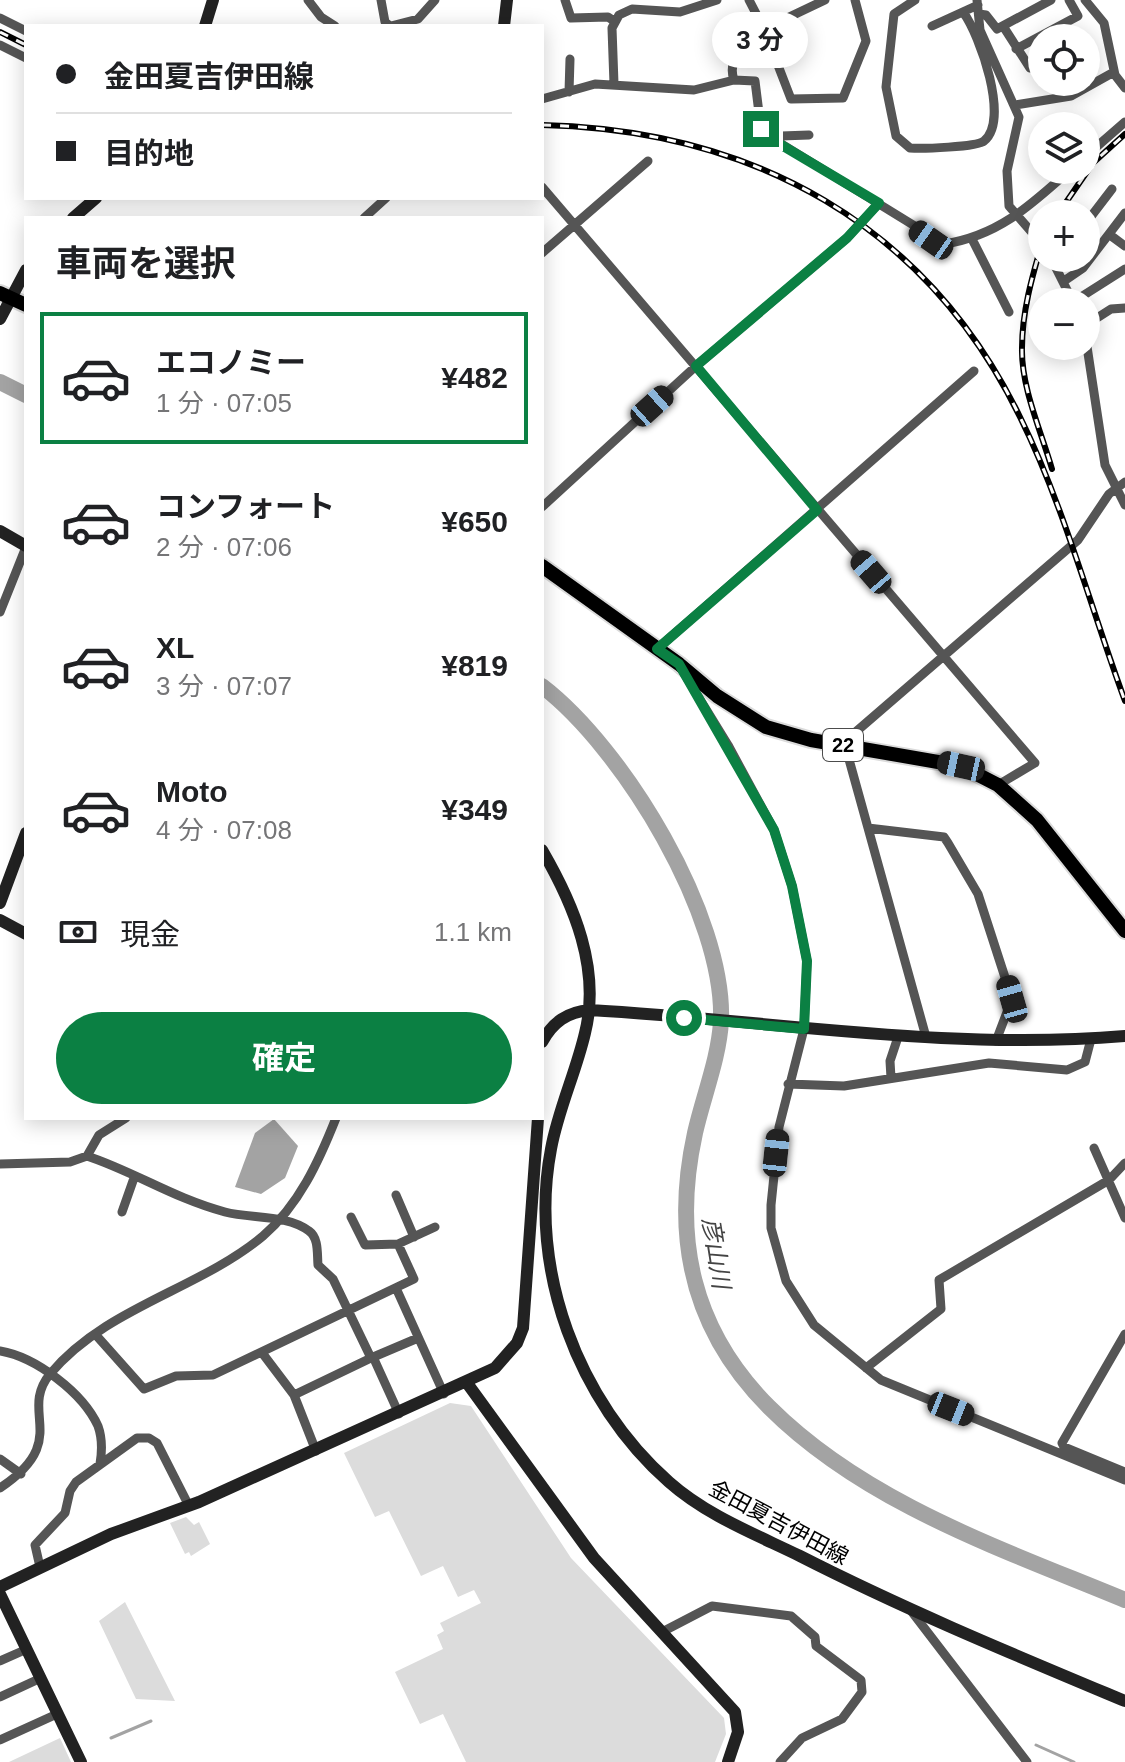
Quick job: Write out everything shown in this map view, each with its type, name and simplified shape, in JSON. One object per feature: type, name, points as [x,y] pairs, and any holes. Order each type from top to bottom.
[{"type":"main road","points":[[206,24],[213,0]]},
{"type":"main road","points":[[504,24],[507,0]]},
{"type":"main road","points":[[75,216],[94,200]]},
{"type":"main road","points":[[2,316],[5,295],[24,272]]},
{"type":"main road","points":[[5,295],[24,304]]},
{"type":"main road","points":[[0,531],[24,545]]},
{"type":"main road","name":"22","points":[[544,567],[679,664],[717,696],[766,727],[961,766],[998,785],[1037,820],[1125,931]]},
{"type":"main road","points":[[0,903],[24,838]]},
{"type":"main road","name":"金田夏吉伊田線","points":[[544,854],[566,892],[578,924],[596,1010],[555,1132],[548,1172],[552,1289],[571,1341],[595,1389],[630,1441],[679,1490],[722,1518],[912,1612],[1125,1701]]},
{"type":"main road","points":[[0,920],[24,933]]},
{"type":"main road","points":[[544,1038],[550,1028],[562,1018],[596,1010],[898,1037],[996,1041],[1125,1036]]},
{"type":"main road","points":[[0,1587],[111,1534],[189,1506],[444,1394],[495,1368],[508,1355],[523,1328],[538,1120]]},
{"type":"main road","points":[[467,1383],[594,1558],[735,1712],[738,1732],[728,1762]]},
{"type":"main road","points":[[0,1594],[81,1762]]},
{"type":"street","points":[[308,0],[321,17],[332,24]]},
{"type":"street","points":[[381,0],[389,24]]},
{"type":"street","points":[[394,24],[418,19],[435,0]]},
{"type":"street","points":[[565,0],[571,18],[608,17],[614,21]]},
{"type":"street","points":[[614,84],[614,21],[632,5],[680,12],[717,0]]},
{"type":"street","points":[[749,0],[764,29],[791,99],[843,98],[866,41],[855,0]]},
{"type":"street","points":[[734,80],[733,61],[748,40],[825,0]]},
{"type":"street","points":[[915,0],[894,14],[893,48],[886,77],[896,136],[910,148],[944,144],[974,146],[984,141],[992,130],[996,118],[989,76],[963,12]]},
{"type":"street","points":[[978,4],[997,29],[1051,0]]},
{"type":"street","points":[[1016,49],[1078,16],[1069,0]]},
{"type":"street","points":[[1085,0],[1104,23],[1114,72],[1125,88]]},
{"type":"street","points":[[932,26],[978,4]]},
{"type":"street","points":[[978,4],[980,30],[994,67],[1015,105],[1019,124],[1007,171],[1009,206],[1028,226]]},
{"type":"street","points":[[0,18],[24,30]]},
{"type":"street","points":[[1003,26],[1028,65]]},
{"type":"street","points":[[0,45],[24,57]]},
{"type":"street","points":[[569,92],[570,59]]},
{"type":"street","points":[[1015,105],[1071,96],[1114,72]]},
{"type":"street","points":[[544,98],[595,84],[694,90],[734,80],[755,81],[761,129],[772,139],[879,203],[931,240],[944,244],[972,239],[1019,215],[1054,184]]},
{"type":"street","points":[[1100,144],[1125,122]]},
{"type":"street","points":[[772,139],[809,135]]},
{"type":"street","points":[[544,251],[648,161]]},
{"type":"street","points":[[544,189],[1035,763],[998,785]]},
{"type":"street","points":[[1100,205],[1112,189]]},
{"type":"street","points":[[366,216],[384,200]]},
{"type":"street","points":[[544,505],[696,366],[847,238],[879,203]]},
{"type":"street","points":[[1064,281],[1083,268],[1125,213]]},
{"type":"street","points":[[1110,235],[1125,246]]},
{"type":"street","points":[[972,239],[1009,312]]},
{"type":"street","points":[[1095,288],[1125,269]]},
{"type":"street","points":[[1059,272],[1067,288]]},
{"type":"street","points":[[1100,316],[1111,309],[1125,308]]},
{"type":"street","points":[[1089,360],[1105,465],[1125,505]]},
{"type":"street","points":[[657,649],[974,371]]},
{"type":"street","points":[[926,1037],[845,745],[851,736],[1078,540],[1114,487],[1125,482]]},
{"type":"street","points":[[0,612],[24,551]]},
{"type":"street","points":[[679,664],[774,830],[792,886],[807,961],[800,1028],[779,1127],[771,1205],[776,1253],[786,1281],[814,1325],[892,1385],[1125,1480]]},
{"type":"street","points":[[868,828],[944,837],[948,843],[978,894],[1012,999],[996,1041]]},
{"type":"street","points":[[891,1078],[890,1061],[898,1037]]},
{"type":"street","points":[[788,1084],[844,1086],[989,1063],[1057,1070],[1080,1067],[1085,1062],[1091,1039]]},
{"type":"street","points":[[0,1164],[70,1162],[87,1156],[99,1135],[123,1120]]},
{"type":"street","points":[[0,1488],[21,1474],[40,1443],[39,1396],[50,1375],[103,1326],[237,1254],[279,1220],[306,1185],[335,1120]]},
{"type":"street","points":[[1094,1148],[1125,1218]]},
{"type":"street","points":[[87,1156],[186,1201],[245,1217],[279,1220],[307,1229],[314,1235],[318,1265],[333,1279],[399,1414]]},
{"type":"street","points":[[866,1368],[941,1309],[939,1280],[1109,1180],[1125,1163]]},
{"type":"street","points":[[122,1212],[134,1178]]},
{"type":"street","points":[[396,1195],[414,1237]]},
{"type":"street","points":[[351,1217],[365,1245],[398,1244],[435,1227]]},
{"type":"street","points":[[95,1334],[144,1389],[176,1376],[213,1375],[263,1354],[267,1347],[414,1279],[398,1244]]},
{"type":"street","points":[[396,1288],[444,1394]]},
{"type":"street","points":[[1125,1334],[1062,1443],[1064,1447],[1125,1472]]},
{"type":"street","points":[[294,1395],[418,1338]]},
{"type":"street","points":[[0,1351],[20,1356],[50,1375],[91,1414],[100,1435],[100,1464]]},
{"type":"street","points":[[263,1354],[294,1395],[316,1451]]},
{"type":"street","points":[[40,1567],[35,1545],[65,1513],[72,1486],[133,1440],[149,1438],[157,1443],[189,1506]]},
{"type":"street","points":[[0,1459],[21,1474]]},
{"type":"street","points":[[662,1632],[712,1606],[791,1616],[815,1637],[816,1646],[832,1661],[861,1680],[862,1692],[842,1719],[802,1738],[780,1762]]},
{"type":"street","points":[[912,1612],[1027,1762]]},
{"type":"street","points":[[0,1661],[27,1649]]},
{"type":"street","points":[[0,1697],[41,1678]]},
{"type":"street","points":[[0,1740],[57,1714]]},
{"type":"shaded area","points":[[275,1120],[298,1146],[285,1178],[261,1194],[235,1187],[255,1133]]},
{"type":"shaded area","points":[[450,1403],[471,1406],[571,1558],[724,1718],[726,1734],[715,1762],[466,1762],[443,1714],[420,1724],[395,1672],[443,1649],[437,1635],[444,1631],[440,1623],[481,1603],[474,1590],[458,1597],[443,1566],[421,1576],[389,1511],[375,1517],[344,1453]]},
{"type":"shaded area","points":[[186,1517],[194,1525],[199,1522],[210,1544],[191,1556],[189,1552],[185,1554],[170,1523]]},
{"type":"shaded area","points":[[125,1602],[175,1701],[136,1699],[99,1621]]},
{"type":"shaded area","points":[[60,1738],[71,1762],[9,1762]]},
{"type":"waterway","name":"彦山川","points":[[0,382],[24,394]]},
{"type":"waterway","name":"彦山川","points":[[544,688],[605,750],[636,792],[688,885],[706,933],[718,979],[720,1035],[695,1133],[686,1209],[694,1280],[722,1346],[769,1407],[807,1441],[848,1470],[891,1497],[937,1520],[1125,1600]]},
{"type":"waterway","points":[[111,1738],[151,1721]]},
{"type":"waterway","points":[[1036,1745],[1074,1762]]},
{"type":"railway","points":[[0,32],[24,44]]},
{"type":"railway","points":[[544,125],[619,131],[692,146],[761,169],[825,200],[883,241],[935,291],[981,349],[1036,451],[1064,522],[1125,701]]},
{"type":"railway","points":[[1068,200],[1093,163],[1125,134]]},
{"type":"railway","points":[[1034,272],[1022,335],[1023,363],[1028,393],[1052,469]]},
{"type":"route","points":[[684,1018],[804,1029],[807,961],[792,886],[762,804],[679,664],[657,649],[817,510],[696,366],[847,238],[879,203],[845,180],[778,143],[761,129]]}]
